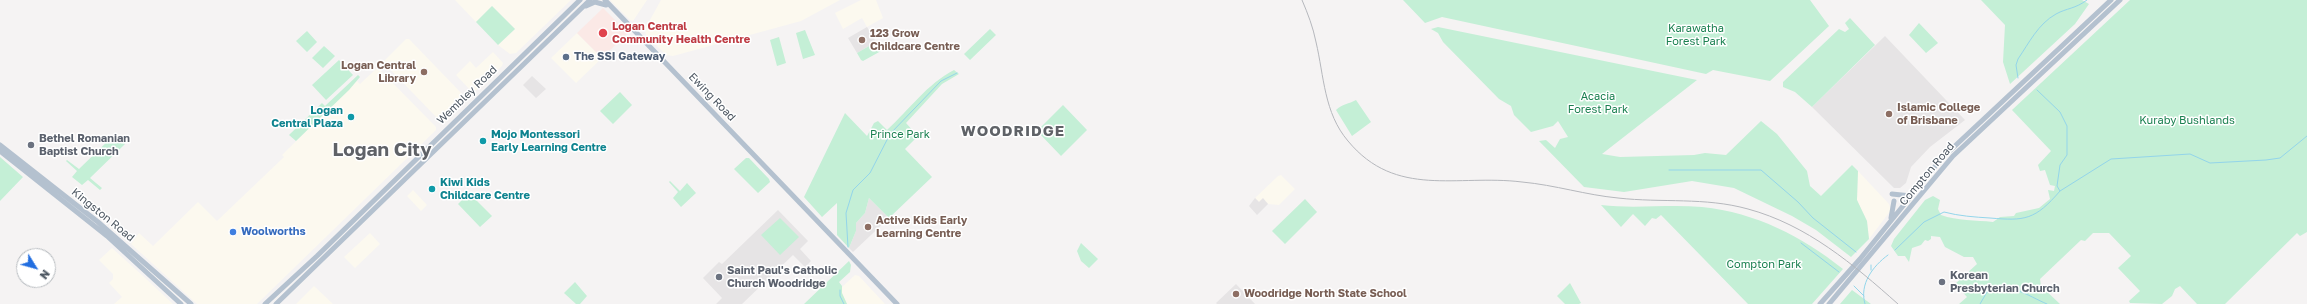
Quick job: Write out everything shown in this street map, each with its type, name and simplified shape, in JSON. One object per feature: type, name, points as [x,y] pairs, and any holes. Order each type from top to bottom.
[{"type":"main road","name":"Wembley Road","points":[[265,304],[318,256],[580,0]]},
{"type":"main road","name":"Wembley Road","points":[[276,304],[590,0]]},
{"type":"main road","name":"Ewing Road","points":[[598,0],[606,1],[897,304]]},
{"type":"main road","name":"Compton Road","points":[[1820,304],[1857,264],[1946,154],[2111,0]]},
{"type":"main road","name":"Compton Road","points":[[1829,304],[1953,156],[2120,0]]},
{"type":"main road","points":[[583,8],[593,3],[606,1]]},
{"type":"main road","points":[[512,65],[516,71]]},
{"type":"main road","name":"Kingston Road","points":[[0,145],[98,222],[191,304]]},
{"type":"main road","name":"Kingston Road","points":[[0,151],[107,236],[181,304]]},
{"type":"main road","points":[[1892,194],[1911,196]]},
{"type":"main road","points":[[1891,221],[1894,200]]},
{"type":"shaded area","points":[[455,0],[571,0],[516,53],[510,54],[498,45],[515,29],[492,6],[476,22]]},
{"type":"shaded area","points":[[610,0],[647,0],[633,21],[630,20]]},
{"type":"shaded area","points":[[661,0],[840,0],[801,21],[673,56],[666,55],[646,35],[645,29]]},
{"type":"shaded area","points":[[861,0],[876,0],[883,18],[867,27],[862,18],[843,29],[835,13]]},
{"type":"shaded area","name":"Logan Central Community Health Centre","points":[[603,8],[628,33],[602,58],[577,33]]},
{"type":"shaded area","name":"123 Grow Childcare Centre","points":[[867,27],[876,42],[857,53],[848,38]]},
{"type":"shaded area","points":[[577,33],[602,58],[576,83],[551,58]]},
{"type":"shaded area","name":"Islamic College of Brisbane","points":[[1885,36],[1965,120],[1930,147],[1911,167],[1906,183],[1900,188],[1894,188],[1812,107]]},
{"type":"shaded area","points":[[406,39],[409,39],[467,99],[444,123],[441,122],[383,62]]},
{"type":"shaded area","points":[[493,52],[503,63],[502,66],[473,93],[456,75],[470,61],[476,68]]},
{"type":"shaded area","points":[[376,69],[379,69],[436,127],[436,130],[257,304],[197,304],[131,244],[139,233],[153,246],[198,202],[217,221],[284,157],[282,155],[357,81],[360,84]]},
{"type":"shaded area","points":[[532,76],[546,89],[536,98],[523,85]]},
{"type":"shaded area","points":[[1858,171],[1889,204],[1891,210],[1869,239],[1867,221],[1857,200]]},
{"type":"shaded area","points":[[1281,175],[1295,189],[1279,205],[1268,204],[1263,199],[1259,202],[1255,198],[1278,176]]},
{"type":"shaded area","points":[[413,190],[427,205],[421,211],[407,196]]},
{"type":"shaded area","name":"Active Kids Early Learning Centre","points":[[869,198],[889,218],[853,252],[849,248],[856,231],[856,223],[865,213]]},
{"type":"shaded area","points":[[1255,198],[1259,202],[1263,198],[1268,204],[1257,215],[1249,206]]},
{"type":"shaded area","points":[[778,210],[808,241],[800,249],[811,261],[805,267],[793,255],[742,304],[716,304],[722,298],[703,278],[719,262],[722,264]]},
{"type":"shaded area","points":[[370,233],[380,244],[355,268],[344,257]]},
{"type":"shaded area","points":[[112,248],[173,304],[114,304],[122,297],[109,283],[113,279],[113,274],[99,260]]},
{"type":"shaded area","points":[[855,275],[859,276],[885,304],[847,304],[842,293],[842,287]]},
{"type":"shaded area","name":"Woodridge North State School","points":[[1236,284],[1255,304],[1216,303]]},
{"type":"shaded area","points":[[314,286],[333,304],[296,304]]},
{"type":"green space","name":"Karawatha Forest Park","points":[[1403,0],[1810,0],[1829,26],[1770,81],[1713,70],[1706,74],[1442,17],[1425,23]]},
{"type":"green space","points":[[1981,0],[2082,0],[2089,4],[2075,24],[2010,84],[2003,62],[2005,25]]},
{"type":"green space","name":"Kuraby Bushlands","points":[[2130,0],[2307,0],[2307,232],[2300,236],[2297,233],[2225,304],[2197,304],[2180,286],[2175,289],[2172,296],[2162,304],[2130,303],[2129,301],[2140,291],[2118,268],[2131,256],[2109,233],[2093,233],[2085,241],[2081,240],[2040,279],[2041,286],[2060,304],[1959,304],[1967,297],[1955,284],[1977,264],[1973,257],[1964,257],[1945,247],[1940,237],[1931,236],[1931,239],[1928,241],[1925,240],[1921,245],[1912,248],[1909,262],[1905,256],[1898,256],[1891,246],[1894,239],[1925,200],[1933,196],[1940,200],[1938,209],[1941,215],[1960,219],[1993,222],[2000,217],[2014,216],[2016,213],[2039,208],[2050,199],[2048,190],[2054,191],[2055,186],[2050,185],[2045,170],[2040,171],[2038,165],[2051,151],[2012,110]]},
{"type":"green space","points":[[492,6],[515,29],[498,45],[476,22]]},
{"type":"green space","points":[[1850,18],[1875,45],[1812,107],[1795,92],[1783,87],[1783,82],[1839,29],[1845,32],[1849,29],[1845,23]]},
{"type":"green space","points":[[1919,23],[1938,43],[1926,53],[1909,35]]},
{"type":"green space","name":"Acacia Forest Park","points":[[1438,27],[1697,80],[1602,154],[1620,157],[1694,155],[1705,153],[1726,155],[1761,121],[1777,134],[1807,171],[1810,186],[1821,196],[1852,165],[1858,171],[1857,200],[1867,221],[1869,239],[1851,257],[1816,230],[1792,216],[1734,188],[1692,181],[1624,192],[1584,187],[1539,141],[1546,140],[1555,148],[1560,139],[1568,137],[1558,121],[1553,126],[1531,132],[1514,115],[1511,106],[1499,99],[1443,42],[1438,33],[1431,29]]},
{"type":"green space","points":[[990,29],[996,35],[970,60],[964,54]]},
{"type":"green space","points":[[805,30],[815,55],[803,59],[796,33]]},
{"type":"green space","points":[[307,31],[317,42],[307,52],[296,41]]},
{"type":"green space","points":[[779,37],[786,63],[777,66],[770,40]]},
{"type":"green space","points":[[876,42],[881,51],[863,61],[861,60],[857,53]]},
{"type":"green space","points":[[324,46],[335,56],[323,68],[312,58]]},
{"type":"green space","points":[[339,60],[353,75],[326,100],[312,85]]},
{"type":"green space","name":"Prince Park","points":[[954,70],[959,74],[942,84],[906,123],[915,133],[916,138],[905,149],[932,177],[889,218],[869,198],[865,213],[856,223],[856,231],[849,248],[837,235],[837,203],[822,217],[804,197],[845,113],[867,136],[874,123],[878,121],[887,130],[935,82]]},
{"type":"green space","points":[[358,75],[360,77],[349,90],[296,141],[289,135],[322,103],[325,106]]},
{"type":"green space","points":[[620,92],[632,105],[613,124],[600,111]]},
{"type":"green space","points":[[1356,100],[1371,122],[1352,136],[1336,110],[1341,106]]},
{"type":"green space","points":[[1063,105],[1087,130],[1061,156],[1037,131]]},
{"type":"green space","points":[[114,135],[125,144],[90,178],[102,188],[100,190],[88,180],[82,185],[72,177],[77,171],[66,161],[67,160],[79,169]]},
{"type":"green space","points":[[0,157],[23,177],[0,201]]},
{"type":"green space","points":[[746,158],[749,158],[769,179],[770,182],[758,193],[734,169]]},
{"type":"green space","points":[[670,181],[680,191],[687,183],[696,193],[681,207],[673,198],[678,192],[669,182]]},
{"type":"green space","points":[[469,193],[492,216],[480,227],[458,204]]},
{"type":"green space","points":[[1305,199],[1317,212],[1285,244],[1272,231]]},
{"type":"green space","name":"Compton Park","points":[[1601,205],[1626,207],[1702,207],[1741,215],[1760,221],[1794,236],[1811,246],[1843,269],[1812,304],[1748,304],[1661,215],[1656,219],[1652,218],[1645,226],[1633,214],[1621,227]]},
{"type":"green space","points":[[780,218],[799,237],[780,255],[761,235]]},
{"type":"green space","points":[[1081,243],[1098,259],[1089,268],[1081,261],[1077,251]]},
{"type":"green space","points":[[849,261],[851,265],[850,272],[839,282],[842,286],[842,293],[847,304],[804,304]]},
{"type":"green space","points":[[575,282],[587,296],[580,304],[576,304],[564,293]]},
{"type":"green space","points":[[1570,283],[1581,303],[1579,304],[1565,304],[1557,296]]},
{"type":"green space","points":[[1852,290],[1871,304],[1840,304]]},
{"type":"waterway","points":[[2018,78],[2016,65],[2018,59],[2039,28],[2056,14],[2079,5],[2087,0]]},
{"type":"waterway","points":[[848,247],[846,213],[853,190],[870,173],[890,134],[941,81],[957,73]]},
{"type":"waterway","points":[[1895,250],[1924,222],[1944,212],[2002,219],[2021,218],[2036,213],[2051,201],[2060,191],[2057,186],[2060,165],[2067,155],[2067,126],[2060,112],[2037,90]]},
{"type":"waterway","points":[[2060,191],[2111,159],[2190,154],[2210,163],[2266,160],[2280,158],[2307,136]]},
{"type":"waterway","points":[[1669,170],[1761,170],[1798,202],[1813,218],[1856,252]]},
{"type":"waterway","points":[[1801,243],[1839,272]]},
{"type":"waterway","points":[[1865,304],[1864,289],[1869,276],[1877,264],[1888,255]]},
{"type":"waterway","points":[[1871,265],[1871,270]]},
{"type":"waterway","points":[[1854,286],[1864,296]]},
{"type":"waterway","points":[[1980,304],[1987,292],[2002,288],[2017,290],[2047,304]]},
{"type":"waterway","points":[[840,290],[840,296],[844,304]]},
{"type":"railway","points":[[1302,0],[1313,31],[1326,94],[1334,118],[1348,141],[1367,159],[1386,171],[1407,177],[1429,180],[1498,180],[1522,182],[1546,185],[1606,197],[1716,203],[1748,209],[1770,216],[1810,236],[1846,261],[1898,304]]},
{"type":"place","name":"Logan Central Community Health Centre","points":[[603,33]]},
{"type":"place","name":"123 Grow Childcare Centre","points":[[862,40]]},
{"type":"place","name":"The SSI Gateway","points":[[566,57]]},
{"type":"place","name":"Logan Central Library","points":[[424,72]]},
{"type":"place","name":"Islamic College of Brisbane","points":[[1889,114]]},
{"type":"place","name":"Logan Central Plaza","points":[[351,117]]},
{"type":"place","name":"Mojo Montessori Early Learning Centre","points":[[483,141]]},
{"type":"place","name":"Bethel Romanian Baptist Church","points":[[31,145]]},
{"type":"place","name":"Kiwi Kids Childcare Centre","points":[[432,189]]},
{"type":"place","name":"Active Kids Early Learning Centre","points":[[868,227]]},
{"type":"place","name":"Woolworths","points":[[233,232]]},
{"type":"place","name":"Saint Paul's Catholic Church Woodridge","points":[[719,277]]},
{"type":"place","name":"Korean Presbyterian Church","points":[[1942,282]]},
{"type":"place","name":"Woodridge North State School","points":[[1236,294]]},
{"type":"district","name":"WOODRIDGE","points":[[1013,131]]},
{"type":"district","name":"Logan City","points":[[382,150]]}]
